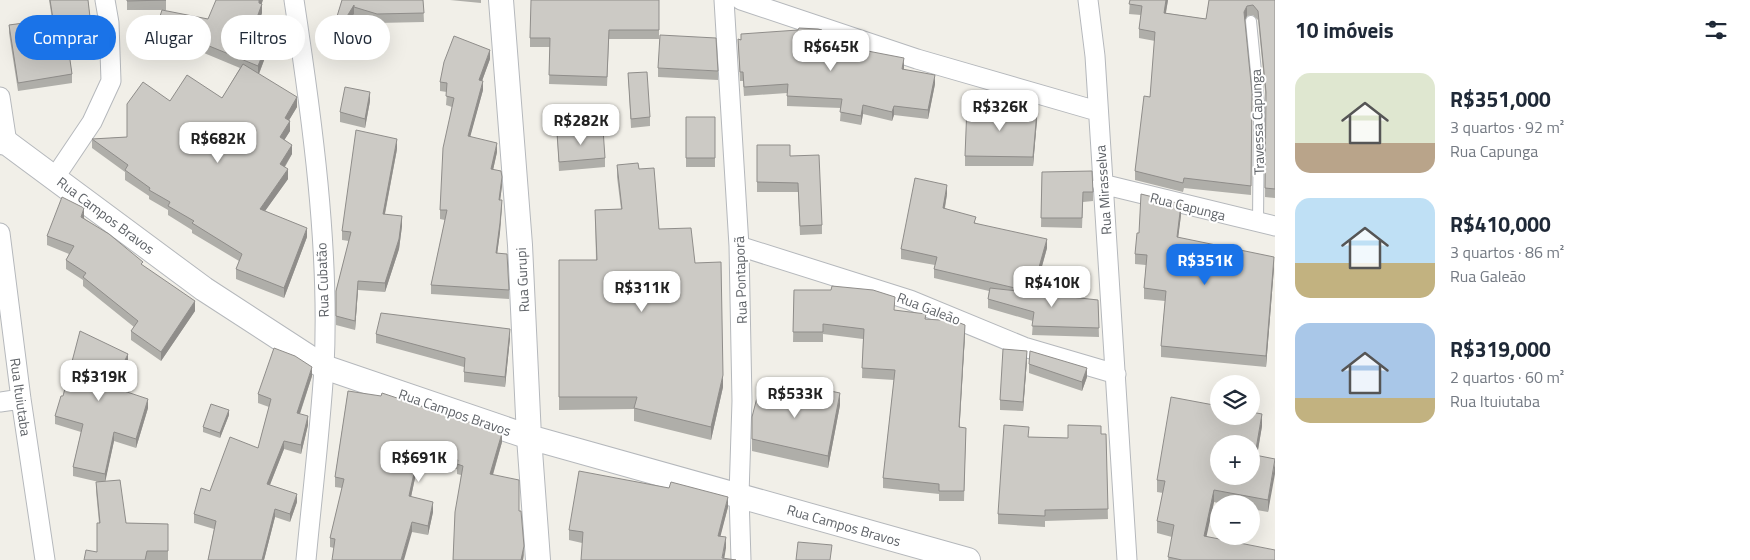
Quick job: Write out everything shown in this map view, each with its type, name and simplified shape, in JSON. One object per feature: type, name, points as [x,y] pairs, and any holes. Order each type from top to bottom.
[{"type":"street","points":[[55,177],[92,122],[111,82],[109,23],[105,0]]},
{"type":"street","name":"Rua Cubatão","points":[[294,0],[320,217],[324,368],[306,560]]},
{"type":"street","name":"Rua Gurupi","points":[[501,0],[520,245],[529,437],[538,560]]},
{"type":"street","name":"Rua Pontaporã","points":[[724,0],[739,246],[742,401],[738,495],[741,560]]},
{"type":"street","points":[[741,0],[917,58],[1097,111]]},
{"type":"street","name":"Rua Mirasselva","points":[[1088,0],[1095,56],[1127,560]]},
{"type":"street","points":[[0,97],[3,143]]},
{"type":"street","name":"Rua Campos Bravos","points":[[3,143],[55,177],[204,289],[324,368],[529,437],[968,560]]},
{"type":"street","name":"Rua Capunga","points":[[1102,184],[1267,224]]},
{"type":"street","name":"Rua Ituiutaba","points":[[0,233],[21,399],[46,560]]},
{"type":"street","name":"Rua Galeão","points":[[739,246],[910,300],[1024,347],[1116,374]]},
{"type":"street","points":[[0,402],[21,399]]},
{"type":"lane","name":"Travessa Capunga","points":[[1251,21],[1259,102],[1267,224]]},
{"type":"building","points":[[50,0],[88,0],[90,15],[52,15]]},
{"type":"building","points":[[127,0],[166,0],[127,1]]},
{"type":"building","points":[[216,0],[259,0],[259,3],[262,4],[258,15],[221,15],[221,51],[211,47],[210,15]]},
{"type":"building","points":[[342,0],[423,0],[424,13],[377,14],[354,7],[354,5],[348,15],[337,15]]},
{"type":"building","points":[[531,0],[659,0],[659,30],[609,30],[607,77],[549,75],[550,38],[530,38]]},
{"type":"building","points":[[1130,0],[1166,0],[1164,13],[1206,19],[1209,0],[1275,0],[1275,189],[1265,188],[1266,92],[1258,11],[1253,5],[1247,6],[1244,12],[1252,93],[1251,186],[1184,178],[1183,183],[1135,171],[1144,96],[1150,97],[1155,32],[1139,29],[1142,6],[1129,4]]},
{"type":"building","points":[[162,10],[188,15],[160,15]]},
{"type":"building","points":[[15,24],[15,60],[70,60],[72,74],[18,83],[9,25]]},
{"type":"building","points":[[799,28],[822,30],[821,42],[904,58],[902,69],[935,75],[928,110],[894,106],[892,112],[863,105],[861,116],[840,112],[842,99],[787,96],[788,84],[744,87],[743,72],[740,72],[738,39],[741,40],[741,34],[798,30]]},
{"type":"building","points":[[660,35],[716,38],[718,71],[658,68]]},
{"type":"building","points":[[454,36],[490,50],[479,80],[483,81],[468,136],[497,143],[491,169],[501,171],[502,177],[499,200],[502,200],[496,253],[507,254],[509,290],[431,285],[447,210],[440,210],[443,148],[454,98],[446,96],[447,83],[440,82],[444,62]]},
{"type":"building","points":[[243,60],[260,60],[258,66]]},
{"type":"building","points":[[243,64],[297,97],[285,118],[290,121],[280,137],[292,145],[280,164],[288,169],[260,209],[307,228],[284,288],[236,269],[242,254],[192,223],[194,221],[168,206],[170,202],[149,190],[150,188],[125,170],[128,165],[92,139],[127,137],[127,104],[143,82],[170,101],[187,75],[222,98]]},
{"type":"building","points":[[647,72],[650,117],[631,119],[628,73]]},
{"type":"building","points":[[345,87],[370,92],[365,119],[340,112]]},
{"type":"building","points":[[967,106],[1037,111],[1033,157],[965,156]]},
{"type":"building","points":[[686,117],[715,117],[715,158],[686,158]]},
{"type":"building","points":[[603,129],[605,158],[559,162],[557,133]]},
{"type":"building","points":[[356,130],[397,139],[383,214],[402,216],[399,239],[385,283],[358,281],[355,321],[336,316],[336,291],[351,232],[342,231]]},
{"type":"building","points":[[757,145],[790,145],[790,156],[819,155],[822,225],[800,226],[798,183],[757,182]]},
{"type":"building","points":[[638,163],[639,169],[654,168],[659,229],[691,228],[695,263],[721,262],[723,375],[711,427],[634,408],[637,397],[559,397],[559,260],[597,260],[595,210],[622,209],[617,165]]},
{"type":"building","points":[[1092,171],[1093,192],[1083,192],[1082,218],[1041,218],[1042,172]]},
{"type":"building","points":[[915,178],[947,185],[943,208],[976,217],[974,223],[1047,239],[1032,292],[934,269],[937,257],[901,249]]},
{"type":"building","points":[[1141,194],[1181,204],[1177,237],[1274,257],[1266,356],[1161,346],[1166,291],[1144,288],[1147,255],[1135,254],[1137,233],[1139,233]]},
{"type":"building","points":[[62,197],[84,208],[81,217],[109,234],[143,262],[141,264],[195,301],[161,352],[131,331],[138,321],[83,277],[86,273],[66,260],[74,246],[47,236]]},
{"type":"building","points":[[832,286],[873,290],[895,297],[894,310],[926,314],[925,319],[955,321],[965,325],[959,427],[966,428],[964,491],[939,491],[939,484],[883,478],[895,370],[862,368],[864,329],[823,324],[823,332],[793,332],[794,290],[831,290]]},
{"type":"building","points":[[990,288],[1098,300],[1099,328],[1032,326],[1034,312],[988,299]]},
{"type":"building","points":[[381,313],[510,329],[505,377],[464,372],[465,358],[376,334]]},
{"type":"building","points":[[80,331],[128,354],[112,387],[148,399],[136,439],[114,432],[105,474],[73,467],[83,424],[55,416],[61,396],[63,396]]},
{"type":"building","points":[[274,348],[295,356],[312,367],[297,413],[308,416],[301,445],[284,441],[267,484],[297,494],[290,514],[275,509],[262,560],[208,560],[216,521],[194,514],[201,488],[210,491],[230,437],[258,448],[271,399],[258,394]]},
{"type":"building","points":[[1003,349],[1027,351],[1023,402],[1000,400]]},
{"type":"building","points":[[1030,351],[1087,368],[1082,382],[1029,364]]},
{"type":"building","points":[[761,382],[819,397],[821,389],[840,393],[828,456],[752,439],[752,417]]},
{"type":"building","points":[[348,391],[381,396],[382,393],[502,433],[490,474],[519,480],[519,511],[521,511],[524,546],[521,560],[453,560],[455,512],[463,466],[457,464],[458,460],[443,458],[443,461],[418,455],[409,496],[433,502],[428,526],[412,522],[401,560],[332,560],[335,539],[330,538],[344,479],[335,477]]},
{"type":"building","points":[[1171,397],[1210,404],[1210,425],[1260,425],[1260,414],[1262,414],[1258,435],[1210,435],[1210,485],[1260,485],[1260,456],[1275,459],[1268,500],[1260,499],[1260,495],[1241,495],[1214,490],[1213,495],[1210,495],[1210,508],[1204,536],[1210,537],[1210,545],[1250,545],[1275,550],[1275,560],[1182,560],[1168,557],[1174,525],[1157,521],[1165,481],[1157,480]]},
{"type":"building","points":[[211,404],[229,410],[220,433],[203,427]]},
{"type":"building","points":[[1004,425],[1029,427],[1028,437],[1068,438],[1068,425],[1101,426],[1101,434],[1106,434],[1108,509],[1045,510],[1045,516],[998,514]]},
{"type":"building","points":[[579,471],[669,488],[671,482],[728,497],[718,536],[726,537],[722,558],[736,560],[581,560],[583,532],[569,530]]},
{"type":"building","points":[[120,480],[126,523],[168,524],[168,551],[147,551],[145,560],[84,560],[86,550],[97,552],[97,523],[100,523],[96,482]]},
{"type":"building","points":[[798,542],[832,545],[830,560],[796,560]]}]
